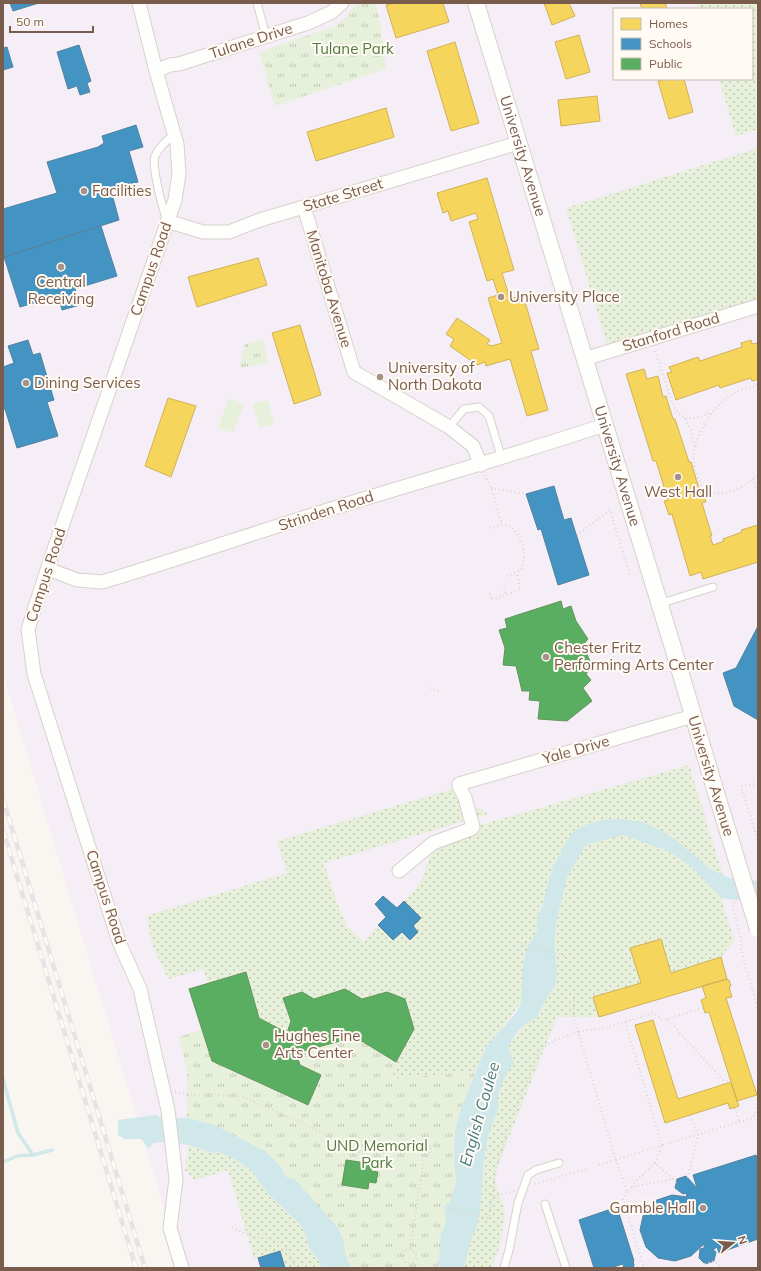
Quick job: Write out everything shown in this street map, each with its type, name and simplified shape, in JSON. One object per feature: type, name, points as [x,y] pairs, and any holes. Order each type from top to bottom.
[{"type":"street","name":"Campus Road","points":[[139,3],[156,71],[177,144],[179,174],[175,200],[28,629],[34,674],[120,942],[140,989],[168,1110],[176,1179],[170,1228],[182,1268]]},
{"type":"street","name":"Tulane Drive","points":[[156,71],[308,23],[332,12],[342,3]]},
{"type":"street","name":"University Avenue","points":[[476,3],[758,929]]},
{"type":"street","name":"State Street","points":[[167,221],[203,232],[229,232],[260,220],[518,143]]},
{"type":"street","name":"Manitoba Avenue","points":[[304,207],[354,372],[449,427]]},
{"type":"street","name":"Stanford Road","points":[[584,359],[758,306]]},
{"type":"street","name":"Strinden Road","points":[[48,568],[77,580],[102,582],[604,425]]},
{"type":"street","points":[[449,427],[473,446],[480,465]]},
{"type":"street","name":"Yale Drive","points":[[399,871],[433,843],[473,827],[465,798],[459,785],[692,716]]},
{"type":"lane","points":[[257,3],[266,36]]},
{"type":"lane","points":[[167,221],[160,198],[154,166],[154,157],[158,150],[174,134]]},
{"type":"lane","points":[[449,427],[464,409],[479,407],[490,416],[501,456]]},
{"type":"lane","points":[[659,604],[713,587]]},
{"type":"lane","points":[[504,1268],[518,1203],[528,1175],[536,1170],[559,1163]]},
{"type":"lane","points":[[545,1204],[566,1268]]},
{"type":"path","points":[[655,351],[672,402],[678,413],[684,418],[691,430],[695,451]]},
{"type":"path","points":[[756,380],[758,386],[747,386],[729,396],[714,411],[699,435],[693,458],[698,479],[709,491],[716,494],[729,493],[743,487],[758,474]]},
{"type":"path","points":[[684,418],[705,416],[714,411]]},
{"type":"path","points":[[480,465],[491,488],[502,524]]},
{"type":"path","points":[[753,479],[758,494]]},
{"type":"path","points":[[491,488],[526,494]]},
{"type":"path","points":[[704,496],[709,491]]},
{"type":"path","points":[[576,535],[610,510],[630,575]]},
{"type":"path","points":[[490,528],[502,524],[512,527],[520,537],[524,549],[525,560],[521,570],[505,577]]},
{"type":"path","points":[[490,594],[492,600],[520,590],[517,572]]},
{"type":"path","points":[[504,589],[506,596]]},
{"type":"path","points":[[430,688],[440,692]]},
{"type":"path","points":[[758,784],[741,786],[758,841]]},
{"type":"path","points":[[734,902],[732,905],[741,938],[741,950],[758,1010]]},
{"type":"path","points":[[522,943],[564,956]]},
{"type":"path","points":[[574,996],[573,1014],[616,1160],[627,1192]]},
{"type":"path","points":[[444,1208],[489,1218],[494,1176],[502,1144],[540,1051],[554,1041],[578,1032],[602,1029],[654,1013],[662,1020],[703,1008]]},
{"type":"path","points":[[667,1019],[723,1080],[731,1082]]},
{"type":"path","points":[[625,1022],[662,1145],[655,1163],[639,1178],[623,1199],[644,1268]]},
{"type":"path","points":[[173,1092],[243,1098],[311,1127],[358,1152],[393,1146]]},
{"type":"path","points":[[599,1165],[698,1135],[738,1121],[753,1118],[758,1104]]},
{"type":"path","points":[[735,1108],[738,1121]]},
{"type":"path","points":[[688,1178],[698,1135],[690,1115]]},
{"type":"path","points":[[426,1146],[429,1130]]},
{"type":"path","points":[[421,1145],[426,1146],[431,1146],[430,1154],[420,1152],[421,1145]]},
{"type":"path","points":[[410,1248],[425,1153]]},
{"type":"path","points":[[655,1163],[676,1183]]},
{"type":"path","points":[[531,1186],[587,1169]]},
{"type":"path","points":[[632,1187],[673,1179]]},
{"type":"path","points":[[492,1197],[517,1190]]},
{"type":"path","points":[[232,1228],[252,1236],[270,1239],[283,1244],[292,1258],[294,1268]]},
{"type":"path","points":[[410,1248],[414,1251],[416,1258],[414,1262],[407,1263],[403,1260],[401,1255],[405,1249],[410,1248]]},
{"type":"path","points":[[704,1268],[706,1264],[714,1261],[725,1268]]},
{"type":"shaded area","name":"University of North Dakota","points":[[3,3],[758,3],[758,1268],[182,1268],[3,674]]},
{"type":"green space","name":"Tulane Park","points":[[357,3],[375,3],[380,20],[386,69],[275,106],[259,52],[338,25]]},
{"type":"green space","points":[[696,3],[758,3],[758,129],[736,136],[719,80],[753,80],[753,8],[698,8]]},
{"type":"green space","points":[[758,148],[758,306],[609,351],[566,208]]},
{"type":"green space","points":[[263,340],[268,363],[239,368],[245,344]]},
{"type":"green space","points":[[229,398],[244,404],[233,433],[218,428]]},
{"type":"green space","points":[[268,400],[274,424],[259,428],[253,404]]},
{"type":"green space","points":[[689,765],[723,875],[710,869],[675,839],[574,831],[537,917],[537,931],[523,980],[521,1002],[499,1033],[487,1046],[476,1071],[392,1079],[396,1062],[414,1029],[405,999],[387,992],[362,999],[345,989],[314,999],[302,992],[284,998],[291,1021],[287,1033],[259,1018],[246,972],[208,983],[203,969],[168,979],[153,947],[146,916],[287,873],[277,841],[456,788],[467,801],[488,814],[324,863],[335,898],[347,926],[364,942],[378,925],[393,940],[402,932],[410,940],[418,932],[413,926],[421,918],[404,901],[416,889],[422,879],[433,847],[473,827]]},
{"type":"green space","points":[[623,835],[668,851],[692,867],[721,898],[734,940],[721,957],[671,973],[630,949],[641,983],[593,997],[599,1017],[557,1017],[497,1168],[495,1180],[505,1211],[500,1246],[491,1268],[464,1268],[471,1240],[477,1227],[488,1136],[499,1107],[497,1097],[506,1074],[514,1064],[508,1047],[524,1025],[537,1017],[556,984],[557,968],[555,956],[555,934],[563,882],[578,850],[588,844]]},
{"type":"green space","name":"UND Memorial Park","points":[[202,1029],[212,1061],[307,1105],[321,1075],[300,1065],[296,1053],[355,1037],[396,1062],[392,1079],[476,1071],[461,1109],[455,1131],[454,1158],[456,1183],[446,1222],[441,1234],[438,1268],[351,1268],[327,1215],[286,1177],[281,1167],[215,1125],[187,1118],[187,1071],[179,1037]]},
{"type":"green space","points":[[189,1145],[212,1153],[219,1152],[233,1158],[251,1170],[267,1193],[301,1226],[306,1234],[309,1248],[320,1262],[321,1268],[285,1268],[280,1252],[254,1259],[228,1170],[195,1180],[185,1170]]},
{"type":"water","points":[[621,819],[642,822],[661,831],[675,839],[710,869],[730,878],[758,881],[758,903],[721,898],[692,867],[668,851],[623,835],[589,844],[578,850],[568,873],[557,919],[555,934],[555,956],[557,968],[556,984],[537,1017],[524,1025],[518,1031],[508,1047],[514,1064],[506,1074],[497,1097],[499,1107],[488,1136],[477,1227],[471,1240],[464,1268],[438,1268],[441,1234],[446,1222],[445,1205],[450,1203],[456,1183],[454,1158],[455,1131],[461,1109],[487,1046],[517,1012],[521,1002],[523,964],[528,946],[537,931],[537,917],[542,907],[552,869],[566,842],[574,831],[583,826],[602,820]]},
{"type":"water","points":[[156,1115],[164,1119],[187,1118],[215,1125],[266,1152],[281,1167],[286,1177],[295,1179],[338,1228],[344,1243],[345,1254],[351,1268],[321,1268],[320,1262],[309,1248],[306,1234],[300,1224],[267,1193],[251,1170],[233,1158],[219,1152],[212,1153],[189,1145],[164,1142],[153,1143],[149,1149],[141,1139],[125,1139],[118,1135],[118,1120]]},
{"type":"building: Homes","points":[[394,3],[443,3],[449,22],[396,38],[386,5]]},
{"type":"building: Homes","points":[[544,3],[569,3],[575,16],[552,25]]},
{"type":"building: Homes","points":[[640,3],[665,3],[667,8],[642,8]]},
{"type":"building: Homes","points":[[579,35],[590,72],[566,79],[555,42]]},
{"type":"building: Homes","points":[[455,42],[479,123],[451,131],[427,51]]},
{"type":"building: Homes","points":[[684,80],[693,112],[669,119],[658,81]]},
{"type":"building: Homes","points":[[597,96],[600,121],[561,126],[558,100]]},
{"type":"building: Homes","points":[[386,108],[394,137],[316,161],[307,132]]},
{"type":"building: Homes","name":"University Place","points":[[487,178],[514,270],[502,273],[510,299],[523,295],[539,349],[531,351],[548,410],[527,416],[510,359],[486,366],[485,362],[477,365],[450,346],[454,339],[446,334],[457,318],[490,340],[487,344],[491,346],[502,343],[488,298],[498,295],[493,279],[487,281],[469,222],[478,219],[476,213],[451,221],[448,211],[443,213],[437,193]]},
{"type":"building: Homes","points":[[258,258],[267,285],[197,307],[188,277]]},
{"type":"building: Homes","points":[[300,325],[321,395],[294,404],[272,333]]},
{"type":"building: Homes","points":[[751,340],[752,344],[758,343],[758,380],[752,381],[751,378],[720,388],[719,385],[676,400],[667,373],[672,372],[669,367],[698,357],[700,361],[742,347],[741,343]]},
{"type":"building: Homes","name":"West Hall","points":[[644,369],[647,379],[658,376],[663,397],[666,396],[689,462],[691,462],[700,492],[703,491],[706,502],[702,503],[712,536],[710,536],[713,545],[724,541],[723,539],[742,532],[741,530],[758,525],[758,562],[703,579],[701,572],[690,576],[672,514],[669,515],[664,501],[668,500],[656,461],[653,461],[626,374]]},
{"type":"building: Homes","points":[[168,398],[196,406],[171,477],[145,466]]},
{"type":"building: Homes","points":[[661,939],[671,973],[721,957],[727,979],[599,1017],[593,997],[641,983],[630,948]]},
{"type":"building: Homes","points":[[727,979],[729,980],[731,986],[729,987],[732,997],[726,998],[757,1095],[737,1101],[709,1012],[705,1013],[701,1000],[706,998],[702,986]]},
{"type":"building: Homes","points":[[653,1020],[678,1099],[731,1082],[739,1106],[730,1109],[728,1103],[665,1123],[635,1025]]},
{"type":"building: Schools","points":[[10,3],[39,3],[13,11]]},
{"type":"building: Schools","points":[[79,45],[91,81],[87,83],[90,92],[80,95],[77,86],[68,89],[57,52]]},
{"type":"building: Schools","points":[[7,47],[13,67],[3,70],[3,48]]},
{"type":"building: Schools","name":"Facilities","points":[[136,125],[143,147],[129,151],[138,182],[111,190],[119,220],[4,257],[3,209],[57,193],[47,162],[98,147],[104,143],[102,136]]},
{"type":"building: Schools","name":"Central Receiving","points":[[101,226],[117,276],[75,289],[80,305],[62,310],[58,296],[20,307],[4,257]]},
{"type":"building: Schools","name":"Dining Services","points":[[28,340],[33,355],[40,353],[54,400],[47,402],[58,436],[17,448],[5,409],[3,410],[3,367],[14,363],[8,346]]},
{"type":"building: Schools","points":[[554,486],[564,520],[571,518],[589,575],[558,585],[541,529],[538,530],[526,494]]},
{"type":"building: Schools","points":[[758,626],[758,720],[734,706],[723,673],[736,668]]},
{"type":"building: Schools","points":[[383,896],[397,908],[404,901],[421,918],[413,926],[418,932],[410,940],[402,932],[393,940],[378,925],[386,917],[375,904]]},
{"type":"building: Schools","name":"Gamble Hall","points":[[756,1155],[758,1161],[758,1239],[719,1253],[717,1247],[713,1250],[716,1252],[714,1261],[705,1264],[699,1258],[700,1249],[704,1248],[704,1244],[691,1256],[675,1261],[658,1258],[646,1247],[640,1230],[643,1216],[654,1201],[672,1195],[687,1197],[686,1193],[683,1194],[675,1188],[677,1179],[686,1176],[697,1188],[693,1175]]},
{"type":"building: Schools","points":[[617,1207],[634,1261],[633,1268],[624,1268],[623,1264],[610,1268],[594,1268],[579,1220]]},
{"type":"building: Schools","points":[[280,1251],[285,1268],[261,1268],[258,1258]]},
{"type":"building: Public","name":"Chester Fritz Performing Arts Center","points":[[561,601],[563,609],[571,606],[576,621],[588,639],[583,645],[592,666],[586,674],[591,680],[583,688],[592,701],[567,721],[538,719],[540,701],[529,700],[530,691],[522,691],[516,666],[503,665],[505,648],[499,630],[507,628],[505,619]]},
{"type":"building: Public","name":"Hughes Fine Arts Center","points":[[246,972],[259,1018],[287,1033],[291,1021],[283,998],[302,992],[314,999],[345,989],[362,999],[387,992],[405,999],[414,1029],[396,1062],[355,1037],[296,1053],[300,1065],[321,1075],[308,1105],[212,1061],[189,989]]},
{"type":"building: Public","points":[[346,1160],[373,1164],[371,1171],[378,1172],[376,1183],[369,1182],[368,1189],[342,1185]]},
{"type":"waterway","name":"English Coulee","points":[[567,874],[583,846]]},
{"type":"waterway","points":[[3,1079],[18,1133],[33,1155]]},
{"type":"waterway","name":"English Coulee","points":[[3,1162],[17,1156],[33,1155],[52,1150]]},
{"type":"railway","points":[[3,799],[145,1268]]},
{"type":"railway","points":[[3,830],[136,1268]]},
{"type":"place","name":"Facilities","points":[[84,191]]},
{"type":"place","name":"Central Receiving","points":[[61,267]]},
{"type":"place","name":"University Place","points":[[501,297]]},
{"type":"place","name":"University of North Dakota","points":[[380,377]]},
{"type":"place","name":"Dining Services","points":[[26,383]]},
{"type":"place","name":"West Hall","points":[[678,477]]},
{"type":"place","name":"Chester Fritz Performing Arts Center","points":[[546,657]]},
{"type":"place","name":"Hughes Fine Arts Center","points":[[266,1045]]},
{"type":"place","name":"Gamble Hall","points":[[703,1208]]}]
